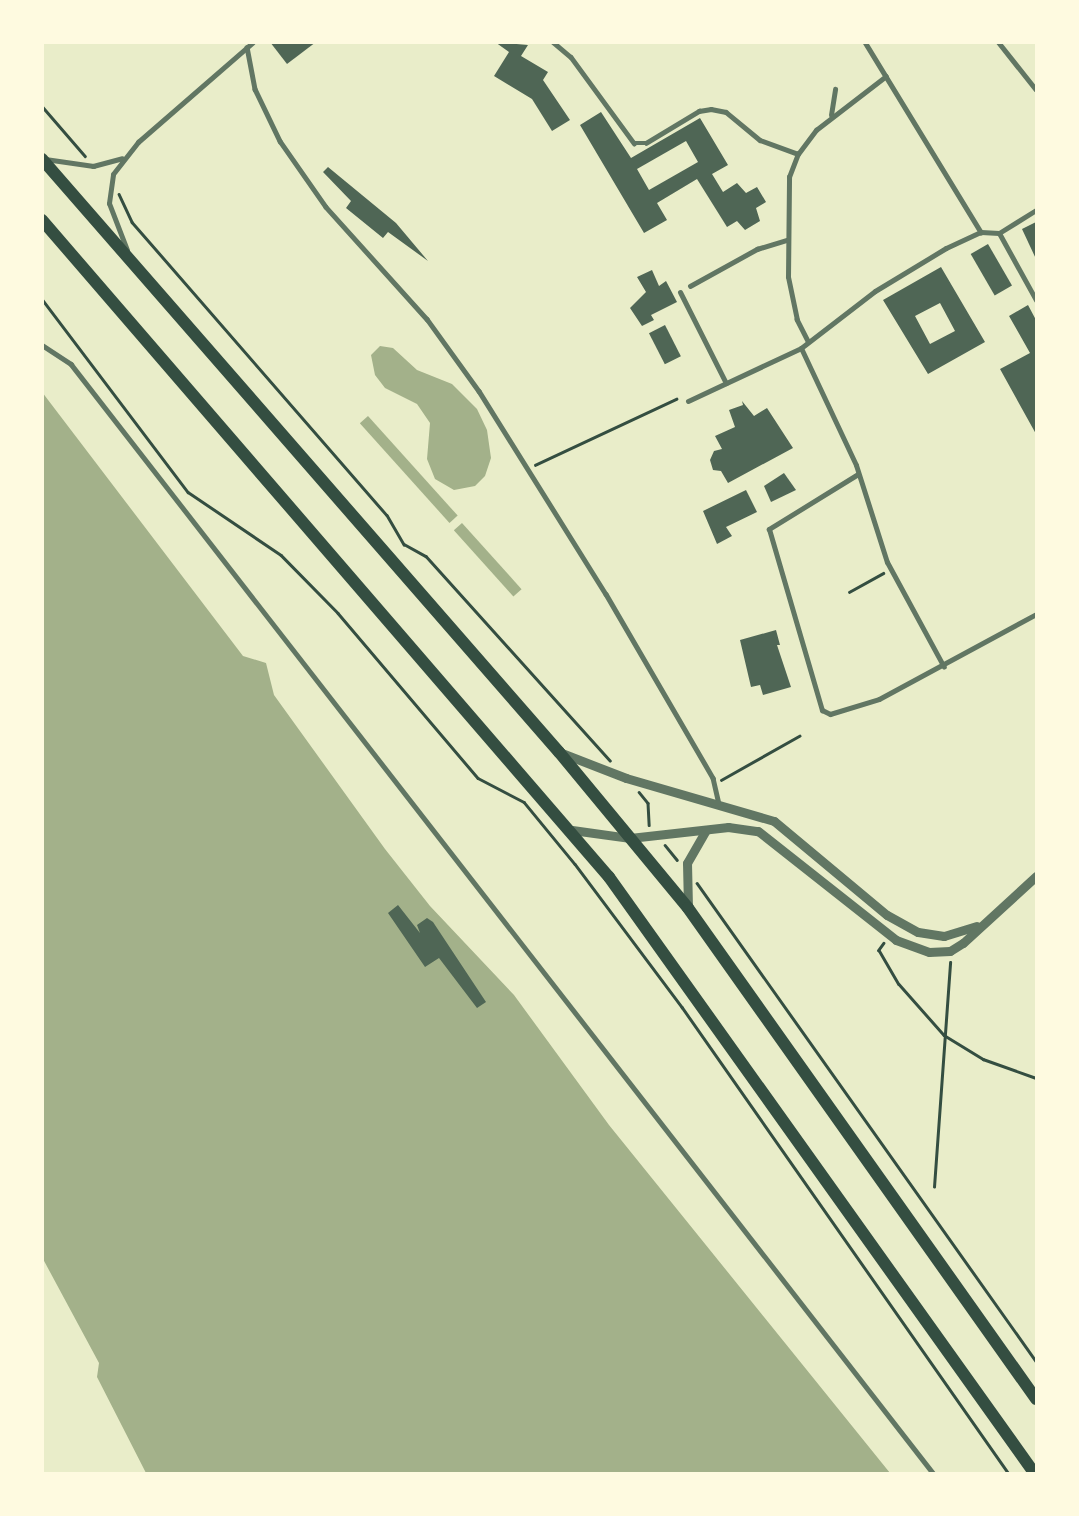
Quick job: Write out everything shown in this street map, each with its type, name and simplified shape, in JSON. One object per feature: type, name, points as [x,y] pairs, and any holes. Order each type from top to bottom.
[{"type":"main road","points":[[42,158],[559,752],[688,908],[1036,1399]]},
{"type":"main road","points":[[42,220],[572,830],[655,937],[1034,1474]]},
{"type":"street","points":[[130,258],[110,203],[113,174],[123,158],[247,45],[253,42]]},
{"type":"street","points":[[553,42],[571,57],[634,143],[646,143],[699,111],[730,115],[760,140],[798,154]]},
{"type":"street","points":[[865,42],[981,232]]},
{"type":"street","points":[[998,42],[1036,90]]},
{"type":"street","points":[[247,45],[261,106],[301,172],[427,319],[529,468],[715,783],[719,803]]},
{"type":"street","points":[[808,342],[794,308],[786,240],[786,188],[798,154],[831,115],[886,76]]},
{"type":"street","points":[[831,115],[835,89]]},
{"type":"street","points":[[42,158],[93,166],[123,158]]},
{"type":"street","points":[[688,402],[801,348],[874,291],[981,232],[999,233],[1036,210]]},
{"type":"street","points":[[999,233],[1036,300]]},
{"type":"street","points":[[690,286],[757,249],[786,240]]},
{"type":"street","points":[[680,292],[726,384]]},
{"type":"street","points":[[42,345],[71,364],[934,1474]]},
{"type":"street","points":[[801,348],[858,474],[887,562],[944,667]]},
{"type":"street","points":[[858,474],[769,529],[822,710],[830,714],[879,699],[944,667],[1036,614]]},
{"type":"street","points":[[559,752],[626,778],[719,803],[774,821],[887,915],[918,932],[944,936],[982,924]]},
{"type":"street","points":[[572,830],[630,838],[746,828],[772,838],[909,946],[950,951],[1036,876]]},
{"type":"street","points":[[688,908],[687,863],[706,830]]},
{"type":"path","points":[[42,106],[90,161]]},
{"type":"path","points":[[115,188],[132,222],[387,515],[404,544],[426,556],[615,765]]},
{"type":"path","points":[[42,299],[188,492],[281,555],[338,614],[473,772],[524,802],[575,864],[688,1015],[1008,1474]]},
{"type":"path","points":[[529,468],[676,398]]},
{"type":"path","points":[[849,592],[884,573]]},
{"type":"path","points":[[715,783],[799,736]]},
{"type":"path","points":[[642,795],[648,803],[647,823],[652,829]]},
{"type":"path","points":[[663,843],[679,863]]},
{"type":"path","points":[[692,877],[1036,1361]]},
{"type":"path","points":[[884,943],[880,950],[899,984],[944,1036],[982,1059],[1036,1078]]},
{"type":"path","points":[[934,1187],[950,963]]},
{"type":"shaded area","points":[[380,346],[393,348],[417,370],[452,384],[477,409],[487,430],[491,458],[485,476],[475,486],[454,490],[435,479],[427,459],[430,423],[417,404],[385,388],[375,375],[371,355]]},
{"type":"shaded area","points":[[42,392],[243,656],[266,663],[274,695],[385,849],[430,906],[514,995],[609,1125],[890,1473],[146,1473],[97,1377],[99,1363],[43,1259]]},
{"type":"shaded area","points":[[368,416],[458,516],[449,523],[360,423]]},
{"type":"shaded area","points":[[462,523],[522,589],[513,597],[454,530]]},
{"type":"building","points":[[270,42],[316,42],[287,64]]},
{"type":"building","points":[[495,42],[528,45],[521,56],[548,72],[543,80],[570,120],[552,131],[532,99],[494,76],[509,52]]},
{"type":"building","points":[[601,112],[631,158],[700,118],[728,165],[712,174],[723,192],[737,183],[746,193],[757,187],[766,202],[756,208],[760,221],[745,230],[737,221],[727,227],[697,179],[657,203],[667,220],[644,233],[580,125]],"holes":[[[686,141],[698,162],[649,190],[637,169]]]},
{"type":"building","points":[[328,167],[396,223],[428,261],[388,232],[383,238],[346,208],[351,201],[323,172]]},
{"type":"building","points":[[1036,222],[1036,259],[1022,229]]},
{"type":"building","points":[[988,244],[1012,286],[995,296],[971,254]]},
{"type":"building","points":[[941,267],[985,342],[928,374],[883,300]],"holes":[[[940,303],[955,331],[930,344],[915,316]]]},
{"type":"building","points":[[652,270],[659,286],[666,281],[677,302],[651,315],[654,320],[642,326],[630,308],[646,292],[637,277]]},
{"type":"building","points":[[1028,305],[1036,320],[1036,434],[1000,369],[1030,353],[1009,316]]},
{"type":"building","points":[[665,325],[681,356],[665,364],[649,333]]},
{"type":"building","points":[[742,401],[754,416],[767,408],[793,448],[728,483],[721,471],[713,470],[710,460],[714,451],[722,449],[715,436],[735,427],[729,410],[743,405]]},
{"type":"building","points":[[784,473],[796,490],[771,502],[764,486]]},
{"type":"building","points":[[746,490],[757,512],[726,527],[732,536],[717,544],[703,511]]},
{"type":"building","points":[[776,630],[780,645],[777,645],[791,687],[763,695],[760,685],[751,687],[740,640]]},
{"type":"building","points":[[398,905],[420,933],[417,925],[427,918],[433,922],[486,1002],[477,1008],[439,958],[425,967],[388,913]]}]
